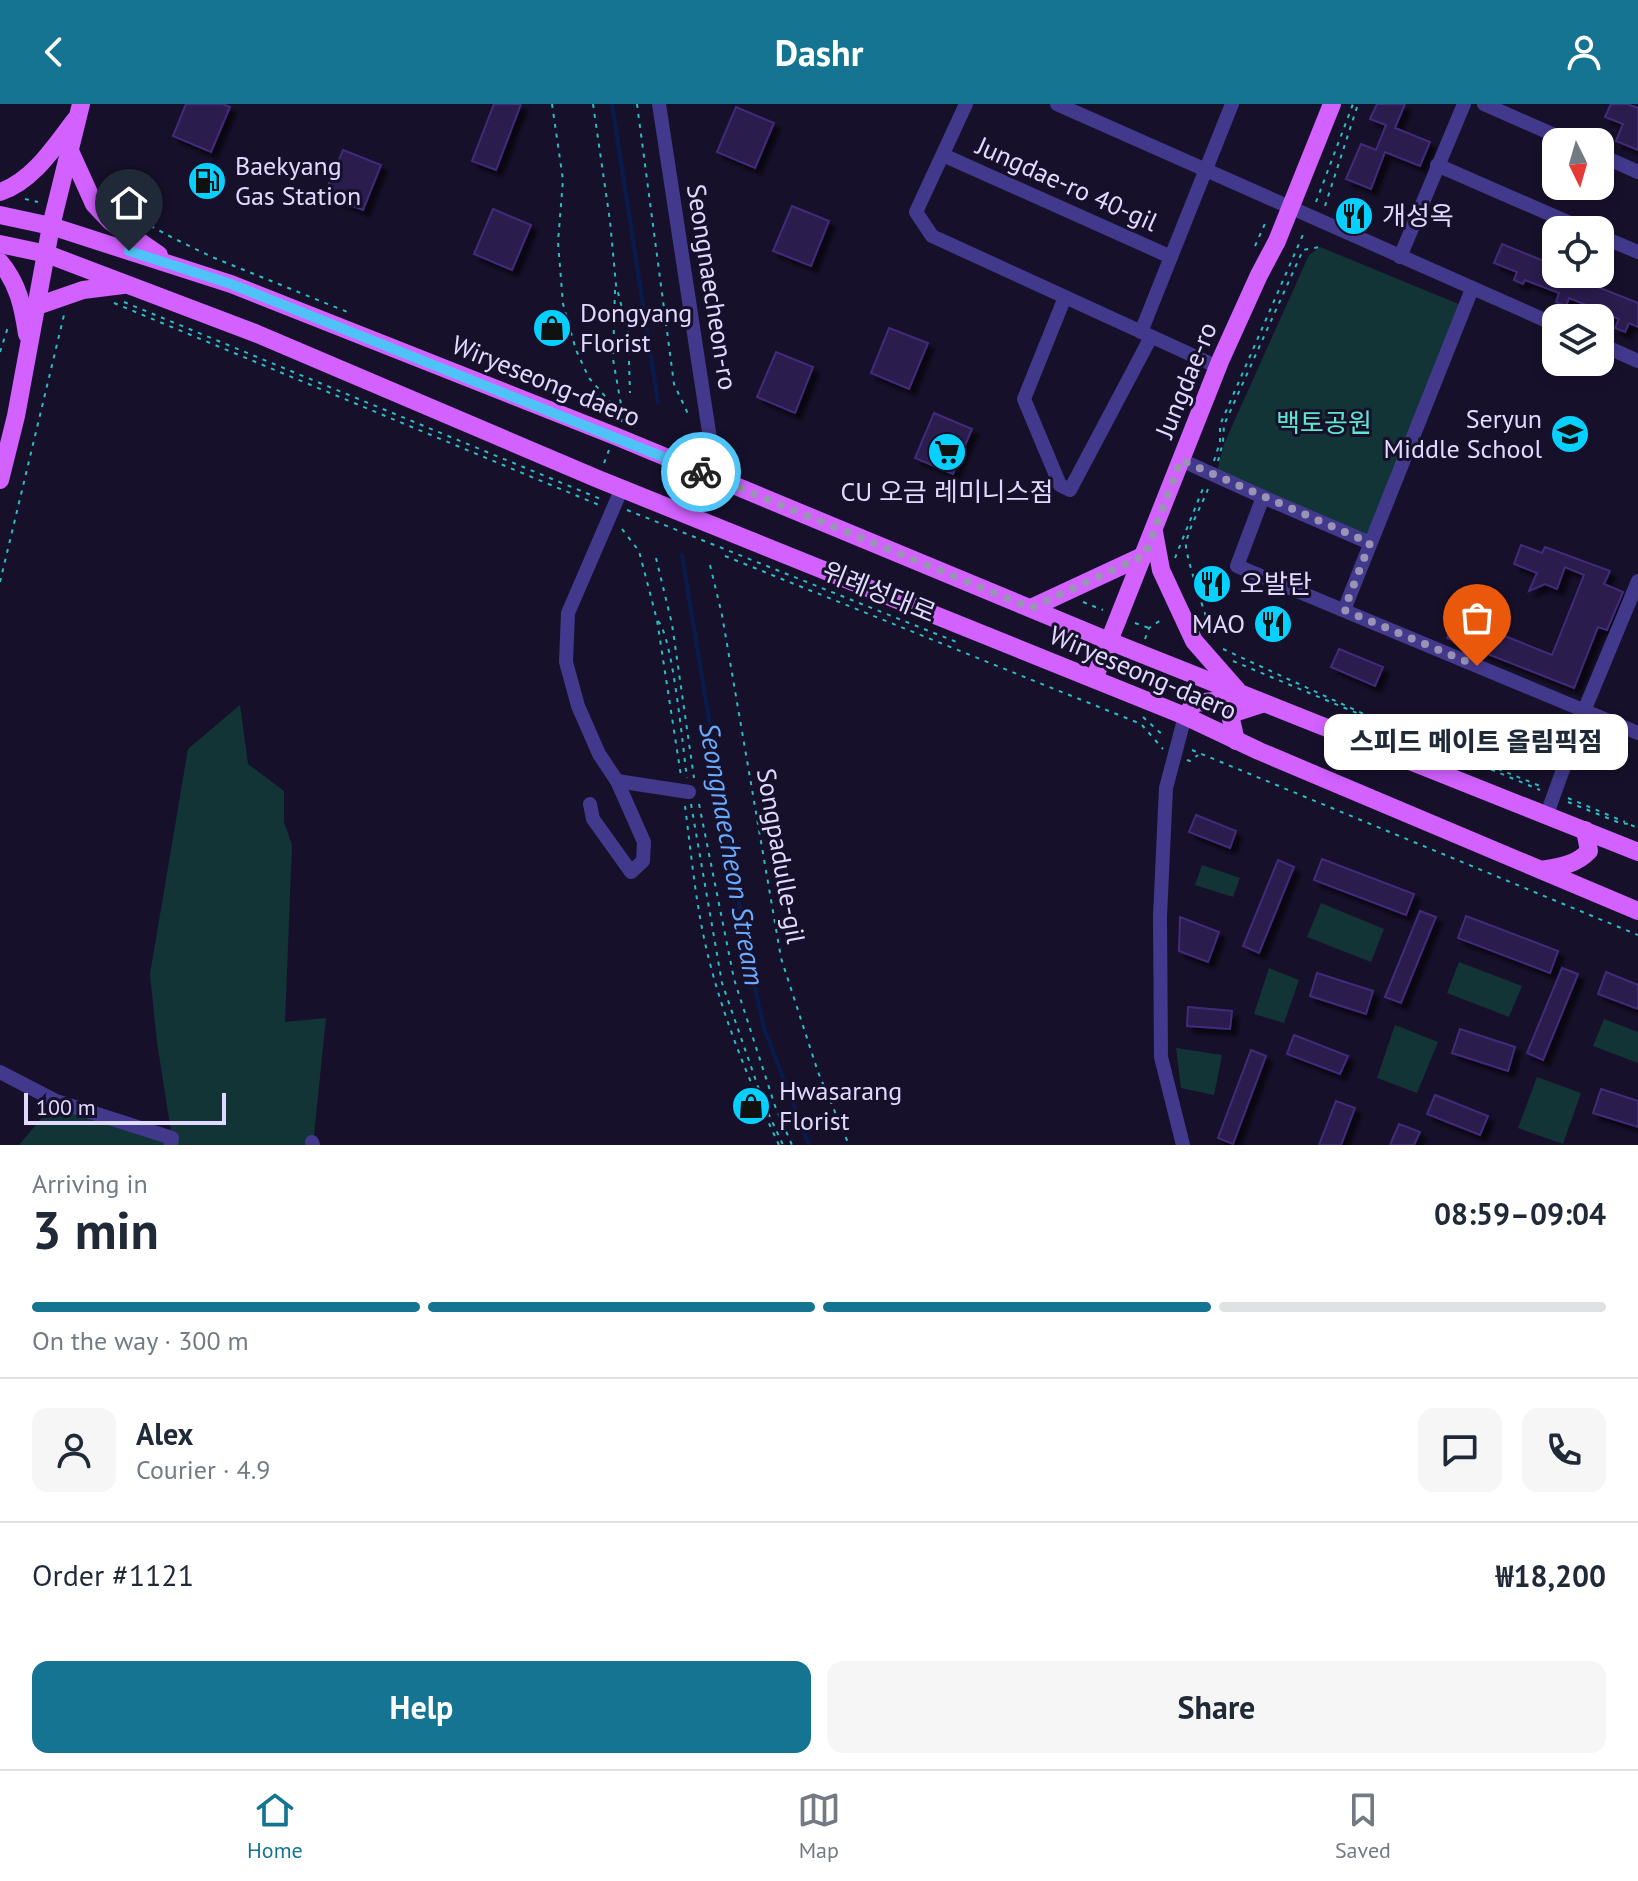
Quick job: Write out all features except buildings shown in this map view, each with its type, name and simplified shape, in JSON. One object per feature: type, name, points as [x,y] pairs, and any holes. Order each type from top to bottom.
[{"type":"main road","name":"Jungdae-ro","points":[[1094,679],[1218,367],[1290,209],[1332,104]]},
{"type":"main road","points":[[0,480],[16,416],[51,226],[80,109]]},
{"type":"main road","points":[[0,192],[29,175],[80,109]]},
{"type":"main road","points":[[70,151],[94,204],[110,221],[178,267]]},
{"type":"main road","name":"Wiryeseong-daero","points":[[0,215],[51,226],[231,284],[620,427],[716,478],[1109,641],[1638,852]]},
{"type":"main road","name":"Wiryeseong-daero","points":[[0,244],[47,254],[123,292],[255,333],[595,487],[618,506],[1094,679],[1638,911]]},
{"type":"main road","points":[[0,262],[18,291],[28,344]]},
{"type":"main road","points":[[37,306],[83,290],[123,292]]},
{"type":"main road","points":[[1154,532],[1161,570],[1194,641],[1252,699]]},
{"type":"main road","points":[[1031,608],[1145,555]]},
{"type":"main road","points":[[1185,716],[1195,703],[1252,699]]},
{"type":"main road","points":[[1236,741],[1231,719],[1252,699]]},
{"type":"main road","points":[[1541,870],[1582,859],[1589,851],[1585,830]]},
{"type":"street","name":"Seongnaecheon-ro","points":[[659,104],[716,478]]},
{"type":"street","name":"Jungdae-ro 40-gil","points":[[966,104],[916,212],[932,236],[1218,367]]},
{"type":"street","points":[[1057,104],[1542,319]]},
{"type":"street","points":[[1400,257],[1464,104]]},
{"type":"street","points":[[1484,104],[1542,130]]},
{"type":"street","points":[[1065,297],[1024,399],[1060,485],[1070,490],[1146,334],[1171,257],[1230,105]]},
{"type":"street","name":"Jungdae-ro 40-gil","points":[[943,155],[1171,257]]},
{"type":"street","points":[[1614,161],[1638,172]]},
{"type":"street","points":[[1437,165],[1554,216]]},
{"type":"street","points":[[1614,242],[1638,252]]},
{"type":"street","points":[[1344,610],[1472,289]]},
{"type":"street","points":[[1614,350],[1638,361]]},
{"type":"street","points":[[1181,460],[1370,543]]},
{"type":"street","points":[[1263,497],[1237,566],[1638,733]]},
{"type":"street","points":[[590,804],[593,819],[631,872],[643,861],[644,842],[578,706],[566,662],[568,613],[588,562],[618,506]]},
{"type":"street","points":[[1547,814],[1584,711],[1638,581]]},
{"type":"street","points":[[1183,1145],[1161,1057],[1160,916],[1166,788],[1185,716]]},
{"type":"street","points":[[617,781],[691,789]]},
{"type":"street","points":[[0,1072],[56,1101],[172,1138],[171,1145]]},
{"type":"path","points":[[552,104],[563,180],[558,242],[563,304],[576,350],[589,378],[612,404]]},
{"type":"path","points":[[589,501],[623,416],[613,359],[616,285],[610,221],[593,104]]},
{"type":"path","points":[[637,104],[674,384],[689,416]]},
{"type":"path","points":[[1174,558],[1212,474],[1220,442],[1220,425],[1310,218],[1353,104]]},
{"type":"path","points":[[1326,208],[1358,104]]},
{"type":"path","points":[[112,191],[136,218],[173,238],[355,315]]},
{"type":"path","points":[[1320,247],[1303,250],[1224,425],[1223,442],[1186,543],[1186,554],[1200,591],[1214,645],[1366,715],[1554,794]]},
{"type":"path","points":[[616,285],[628,331],[630,393]]},
{"type":"path","points":[[123,292],[595,487],[618,506],[639,551],[657,620],[664,627],[691,789],[734,979],[775,1106],[792,1145]]},
{"type":"path","points":[[116,304],[589,501],[618,506]]},
{"type":"path","points":[[0,352],[12,317]]},
{"type":"path","points":[[0,582],[62,320]]},
{"type":"path","name":"위례성대로","points":[[618,506],[964,645]]},
{"type":"path","points":[[725,556],[1141,724],[1162,749],[1200,754],[1638,935]]},
{"type":"path","points":[[656,558],[672,624],[706,904],[722,983],[781,1145]]},
{"type":"path","name":"Songpadulle-gil","points":[[710,565],[722,615],[781,958],[818,1072],[849,1145]]},
{"type":"path","points":[[1224,657],[1638,828]]},
{"type":"path","points":[[1134,713],[1190,761],[1200,754]]},
{"type":"path","points":[[691,789],[701,923],[717,989],[765,1115],[781,1145]]},
{"type":"green space","name":"백토공원","points":[[1320,247],[1461,305],[1368,537],[1217,472],[1224,444],[1309,255]]},
{"type":"green space","points":[[240,705],[248,764],[284,791],[284,822],[292,845],[285,1022],[326,1018],[313,1145],[19,1145],[56,1101],[172,1138],[150,974],[188,749]]},
{"type":"green space","points":[[1202,865],[1240,878],[1233,897],[1195,885]]},
{"type":"green space","points":[[1321,903],[1384,929],[1371,962],[1307,937]]},
{"type":"green space","points":[[1459,962],[1522,986],[1509,1017],[1447,993]]},
{"type":"green space","points":[[1269,968],[1299,980],[1284,1023],[1254,1014]]},
{"type":"green space","points":[[1604,1019],[1638,1032],[1638,1063],[1593,1046]]},
{"type":"green space","points":[[1395,1025],[1438,1042],[1417,1093],[1377,1078]]},
{"type":"green space","points":[[1176,1048],[1222,1055],[1214,1095],[1181,1088]]},
{"type":"green space","points":[[1537,1077],[1581,1093],[1563,1144],[1518,1128]]},
{"type":"waterway","name":"Seongnaecheon Stream","points":[[612,104],[658,402]]},
{"type":"waterway","name":"Seongnaecheon Stream","points":[[682,555],[746,946],[764,1028],[809,1145]]},
{"type":"way so far","points":[[701,472],[1031,608],[1145,555],[1181,460],[1370,543],[1344,610],[1477,666]]},
{"type":"place","name":"Baekyang Gas Station","points":[[207,181]]},
{"type":"place","name":"개성옥","points":[[1354,216]]},
{"type":"place","name":"Dongyang Florist","points":[[552,328]]},
{"type":"place","name":"Seryun Middle School","points":[[1570,434]]},
{"type":"place","name":"CU 오금 레미니스점","points":[[947,452]]},
{"type":"place","name":"오발탄","points":[[1212,584]]},
{"type":"place","name":"MAO","points":[[1273,624]]},
{"type":"place","name":"스피드 메이트 올림픽점","points":[[1477,666]]},
{"type":"place","name":"Hwasarang Florist","points":[[751,1106]]},
{"type":"route","points":[[129,251],[231,284],[701,472]]}]
